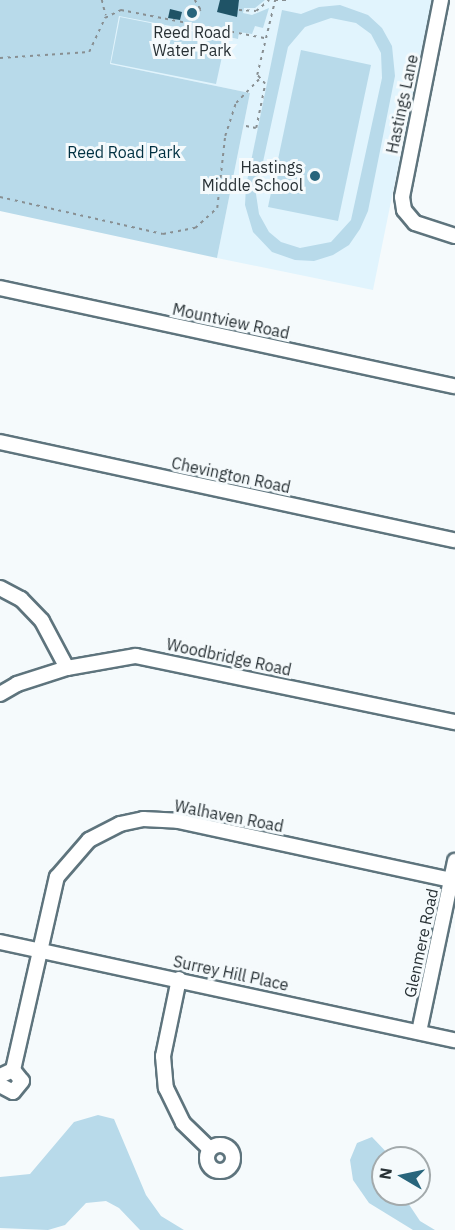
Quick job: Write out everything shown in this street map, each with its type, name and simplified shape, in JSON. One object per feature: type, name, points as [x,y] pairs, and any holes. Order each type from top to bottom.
[{"type":"street","name":"Hastings Lane","points":[[441,0],[402,190],[407,215],[425,229],[455,236]]},
{"type":"street","name":"Mountview Road","points":[[0,288],[455,386]]},
{"type":"street","name":"Chevington Road","points":[[0,442],[455,540]]},
{"type":"street","points":[[0,588],[21,599],[42,621],[67,668]]},
{"type":"street","name":"Woodbridge Road","points":[[0,694],[17,684],[67,668],[106,659],[164,659],[455,722]]},
{"type":"street","name":"Walhaven Road","points":[[0,1085],[9,1092],[19,1088],[21,1077],[13,1070],[51,891],[65,865],[104,831],[143,819],[178,821],[451,880]]},
{"type":"street","name":"Glenmere Road","points":[[420,1032],[455,861]]},
{"type":"street","name":"Surrey Hill Place","points":[[0,942],[455,1040]]},
{"type":"street","points":[[179,979],[163,1056],[164,1078],[174,1108],[210,1149]]},
{"type":"street","points":[[0,1076],[13,1070]]},
{"type":"path","points":[[102,0],[106,17]]},
{"type":"path","points":[[195,0],[201,10],[198,13]]},
{"type":"path","points":[[239,10],[256,11],[269,0]]},
{"type":"path","points":[[0,197],[163,234],[195,228],[217,208],[225,136],[236,103],[259,80],[264,38],[275,0],[286,0]]},
{"type":"path","points":[[0,57],[89,52],[106,17],[121,10],[264,38]]},
{"type":"path","points":[[246,126],[256,128],[265,84],[259,80]]},
{"type":"shaded area","name":"Hastings Middle School","points":[[245,0],[432,0],[373,290],[217,258],[250,93],[110,64],[119,15],[237,39]]},
{"type":"green space","name":"Reed Road Park","points":[[0,0],[265,0],[255,8],[244,8],[243,13],[252,15],[269,8],[263,28],[255,26],[252,34],[239,32],[238,39],[119,16],[110,64],[250,93],[217,258],[0,211]]},
{"type":"green space","points":[[340,5],[368,15],[382,28],[392,46],[395,76],[368,211],[360,229],[349,245],[333,255],[314,261],[295,260],[272,252],[253,232],[245,205],[246,186],[282,10],[301,14],[319,7]],"holes":[[[331,18],[356,23],[371,34],[381,53],[382,78],[351,220],[331,242],[300,248],[281,242],[269,232],[259,214],[256,194],[288,47],[305,27]]]},
{"type":"green space","points":[[120,17],[226,38],[216,84],[111,63]]},
{"type":"green space","points":[[301,50],[371,65],[338,221],[268,207]]},
{"type":"green space","points":[[98,1115],[114,1119],[146,1195],[161,1216],[184,1230],[140,1230],[119,1208],[106,1201],[86,1203],[65,1225],[48,1230],[0,1228],[0,1177],[30,1174],[74,1122]]},
{"type":"green space","points":[[372,1137],[381,1146],[371,1146],[371,1204],[353,1180],[350,1160],[357,1143]]},
{"type":"green space","points":[[374,1206],[410,1206],[420,1221],[435,1230],[413,1230]]},
{"type":"building","points":[[220,0],[239,0],[237,17],[217,12]]},
{"type":"building","points":[[170,9],[182,12],[180,20],[168,18]]},
{"type":"place","name":"Reed Road Water Park","points":[[192,13]]},
{"type":"place","name":"Hastings Middle School","points":[[315,176]]}]
